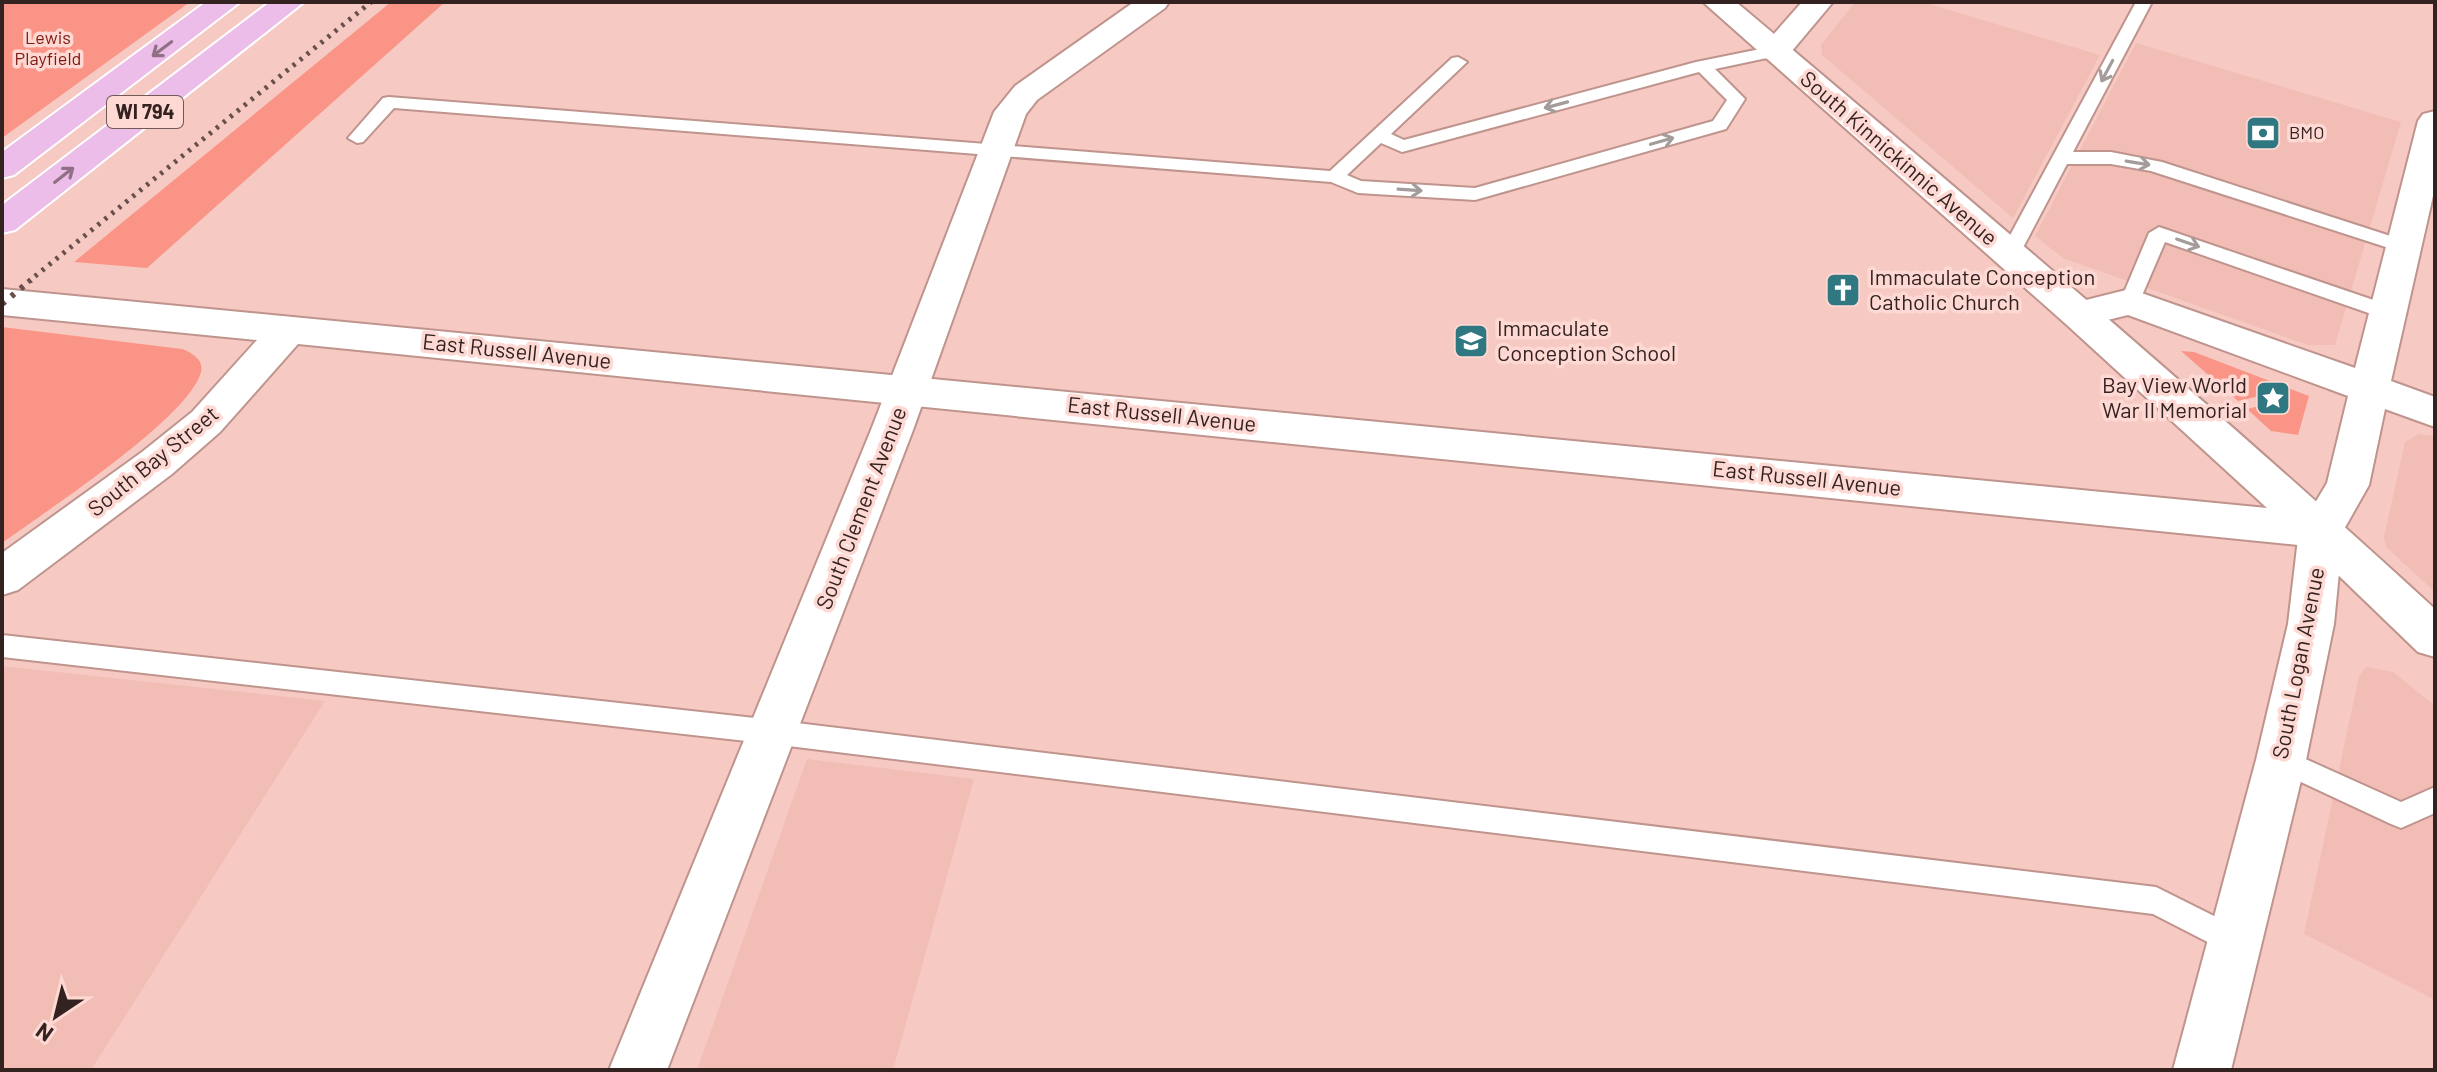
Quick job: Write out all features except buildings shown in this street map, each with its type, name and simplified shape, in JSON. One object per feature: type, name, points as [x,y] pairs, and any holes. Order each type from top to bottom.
[{"type":"main road","name":"WI 794","points":[[2,168],[225,2]]},
{"type":"main road","name":"WI 794","points":[[2,222],[289,2]]},
{"type":"main road","name":"South Clement Avenue","points":[[638,1070],[907,390],[1010,112],[1026,93],[1154,2]]},
{"type":"main road","name":"South Kinnickinnic Avenue","points":[[1718,2],[2079,314],[2321,530],[2435,638]]},
{"type":"main road","points":[[1775,51],[1818,2]]},
{"type":"main road","name":"South Logan Avenue","points":[[2202,1070],[2281,760],[2311,624],[2321,530],[2348,485],[2402,246],[2435,121]]},
{"type":"main road","name":"East Russell Avenue","points":[[2,302],[2321,530]]},
{"type":"main road","points":[[2079,314],[2130,302],[2435,412]]},
{"type":"main road","name":"South Bay Street","points":[[2,577],[157,463],[206,422],[290,329]]},
{"type":"lane","points":[[2010,254],[2144,2]]},
{"type":"lane","points":[[1379,136],[1402,146],[1702,66],[1775,51]]},
{"type":"lane","points":[[1334,177],[1458,62]]},
{"type":"lane","points":[[357,138],[389,102],[1334,177],[1358,187],[1475,194],[1720,125],[1736,99],[1702,66]]},
{"type":"lane","points":[[2061,158],[2111,158],[2155,166],[2402,246]]},
{"type":"lane","points":[[2130,302],[2159,233],[2387,312]]},
{"type":"lane","points":[[4,649],[772,732],[2156,901],[2233,941]]},
{"type":"lane","points":[[2281,760],[2401,815],[2435,800]]},
{"type":"shaded area","points":[[1855,2],[1922,2],[2100,55],[2013,218],[1822,55],[1821,45]]},
{"type":"shaded area","points":[[2136,43],[2401,122],[2335,345],[2308,345],[2063,258],[2035,236]]},
{"type":"shaded area","points":[[2419,434],[2435,436],[2435,592],[2386,547],[2384,537],[2405,442]]},
{"type":"shaded area","points":[[2,666],[325,701],[91,1070],[2,1070]]},
{"type":"shaded area","points":[[2366,667],[2393,672],[2435,706],[2435,1000],[2304,934],[2359,676]]},
{"type":"shaded area","points":[[807,759],[974,779],[893,1070],[697,1070]]},
{"type":"green space","name":"Lewis Playfield","points":[[2,2],[190,2],[2,138]]},
{"type":"green space","points":[[391,2],[445,2],[147,268],[74,262]]},
{"type":"green space","points":[[2,327],[182,349],[197,358],[201,370],[189,394],[142,440],[2,543]]},
{"type":"green space","points":[[2181,351],[2194,352],[2309,396],[2298,435],[2271,431],[2247,409],[2281,401],[2273,393],[2238,401]]},
{"type":"railway","points":[[28,282],[371,2]]},
{"type":"railway","points":[[2,304],[31,280]]},
{"type":"place","name":"BMO","points":[[2263,133]]},
{"type":"place","name":"Immaculate Conception Catholic Church","points":[[1843,290]]},
{"type":"place","name":"Immaculate Conception School","points":[[1471,341]]},
{"type":"place","name":"Bay View World War II Memorial","points":[[2273,398]]}]
